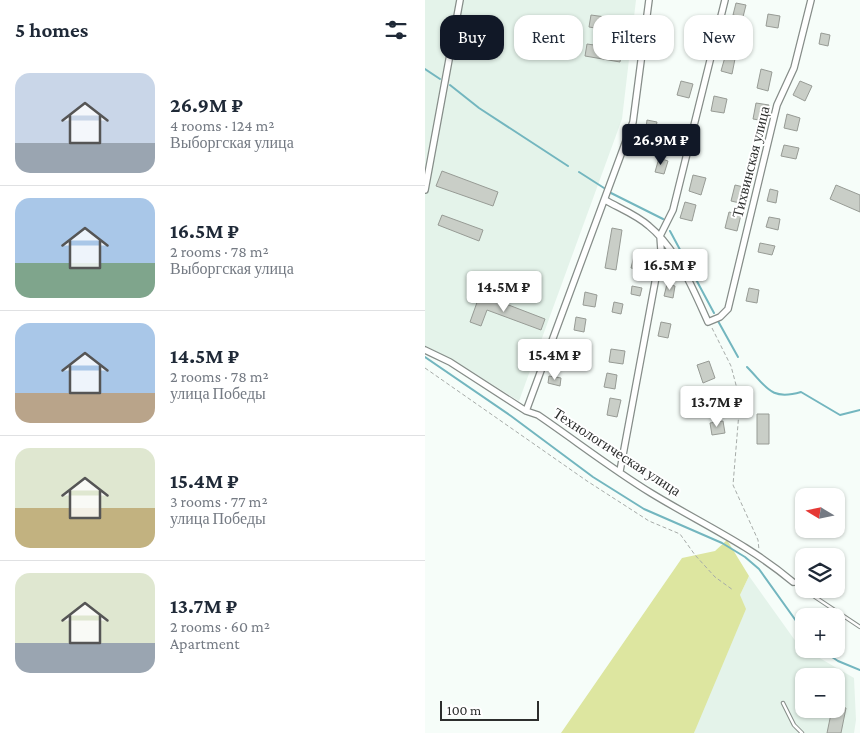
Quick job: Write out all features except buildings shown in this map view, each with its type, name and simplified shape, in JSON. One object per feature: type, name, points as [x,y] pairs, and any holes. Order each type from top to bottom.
[{"type":"street","points":[[425,190],[460,0]]},
{"type":"street","points":[[526,411],[633,122],[649,0]]},
{"type":"street","points":[[620,471],[661,250],[660,236],[673,210],[725,0]]},
{"type":"street","name":"Тихвинская улица","points":[[708,322],[721,317],[728,309],[777,105],[795,68],[811,0]]},
{"type":"street","points":[[605,200],[647,224],[660,236],[689,281],[708,322]]},
{"type":"street","name":"Технологическая улица","points":[[425,350],[450,362],[526,411],[538,415],[651,493],[693,515],[760,556],[793,582]]},
{"type":"lane","points":[[793,582],[860,627]]},
{"type":"lane","points":[[783,703],[794,725],[802,733]]},
{"type":"path","points":[[708,322],[731,366],[739,394],[740,410],[733,485],[758,540],[760,556]]},
{"type":"path","points":[[425,368],[587,481],[649,521],[681,534],[695,555],[715,577],[733,590]]},
{"type":"shaded area","points":[[425,0],[636,0],[634,15],[593,15],[593,60],[629,60],[622,119],[519,401],[450,358],[425,346]]},
{"type":"shaded area","points":[[749,576],[795,640],[795,658],[820,658],[837,668],[795,668],[795,718],[845,718],[845,673],[854,678],[856,720],[854,733],[694,733],[740,595]]},
{"type":"green space","points":[[727,540],[749,576],[740,595],[746,609],[694,733],[561,733],[682,558],[715,551]]},
{"type":"waterway","points":[[425,69],[440,79]]},
{"type":"waterway","points":[[450,85],[479,108],[568,166]]},
{"type":"waterway","points":[[579,172],[604,188]]},
{"type":"waterway","points":[[611,193],[663,219]]},
{"type":"waterway","points":[[670,231],[714,313]]},
{"type":"waterway","points":[[718,321],[738,357]]},
{"type":"waterway","points":[[425,357],[511,416],[593,477],[644,509],[722,543],[745,557],[759,569],[795,619]]},
{"type":"waterway","points":[[747,367],[765,386],[776,393],[782,395],[801,392],[840,415],[860,410]]},
{"type":"waterway","points":[[834,658],[860,670]]}]
